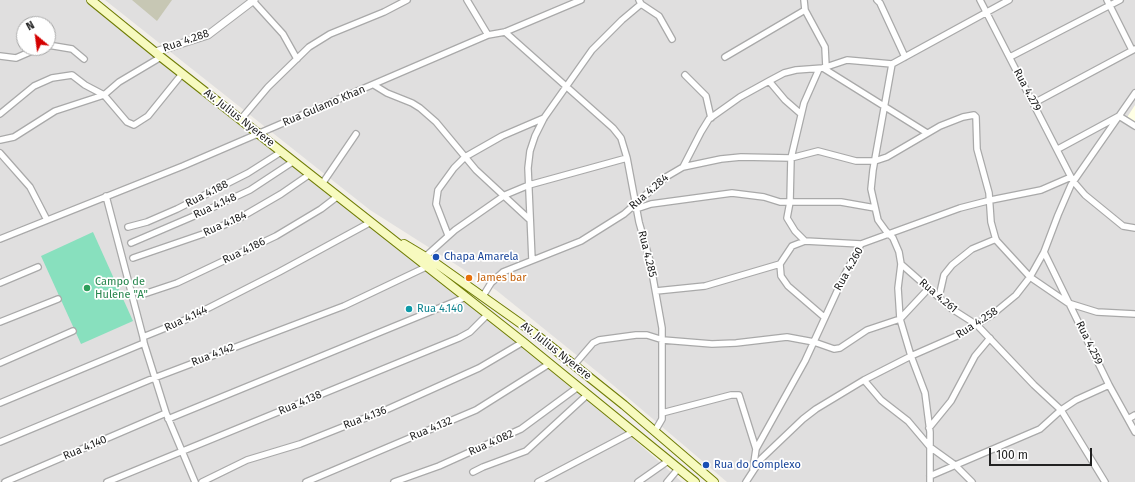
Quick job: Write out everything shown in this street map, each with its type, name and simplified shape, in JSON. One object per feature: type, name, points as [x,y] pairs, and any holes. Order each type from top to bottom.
[{"type":"main road","name":"Av. Julius Nyerere","points":[[91,0],[182,74],[371,222],[388,234],[426,256],[483,296],[574,365],[655,431],[714,482]]},
{"type":"main road","name":"Av. Julius Nyerere","points":[[388,234],[426,267],[523,342],[695,482]]},
{"type":"street","name":"Rua 4.288","points":[[158,54],[208,35],[254,0]]},
{"type":"street","points":[[254,0],[283,34],[297,59]]},
{"type":"street","points":[[241,120],[268,87],[309,47],[330,34],[384,12],[407,0]]},
{"type":"street","points":[[467,0],[488,35]]},
{"type":"street","name":"Rua Gulamo Khan","points":[[0,239],[374,85],[488,35],[505,32],[580,0]]},
{"type":"street","points":[[804,0],[805,10],[825,47],[822,68],[801,114],[791,158],[790,202],[787,213],[788,222],[805,241]]},
{"type":"street","points":[[886,0],[878,2],[906,57]]},
{"type":"street","name":"Rua 4.279","points":[[980,0],[1058,149],[1072,179],[1085,195],[1123,226],[1135,228]]},
{"type":"street","points":[[683,167],[701,132],[711,118],[740,97],[784,73],[796,70],[822,68],[847,60],[892,66],[1009,0]]},
{"type":"street","points":[[1010,57],[1108,2],[1120,0]]},
{"type":"street","points":[[532,260],[529,185],[530,151],[535,136],[544,118],[592,50],[640,2],[659,16],[672,40]]},
{"type":"street","points":[[1034,103],[1134,50],[1108,2]]},
{"type":"street","points":[[725,57],[805,10]]},
{"type":"street","name":"Rua 4.285","points":[[505,32],[617,132],[627,158],[636,207],[656,291],[663,340],[662,413],[661,422],[655,431]]},
{"type":"street","points":[[56,46],[72,49],[84,59]]},
{"type":"street","points":[[0,140],[14,137],[55,111],[104,95],[119,82],[158,54]]},
{"type":"street","points":[[0,56],[16,58],[21,56]]},
{"type":"street","points":[[892,66],[871,189],[875,208],[882,226],[893,238],[898,247],[901,264],[898,288],[900,319],[911,356],[925,393],[929,428],[930,479],[955,466],[1040,429],[1061,410],[1076,400],[1110,385]]},
{"type":"street","points":[[822,68],[927,133]]},
{"type":"street","points":[[0,114],[28,90],[52,78],[72,75],[85,85],[104,95],[127,122],[134,125],[148,116],[182,74]]},
{"type":"street","points":[[685,75],[706,96],[711,118]]},
{"type":"street","points":[[769,81],[785,100],[801,114]]},
{"type":"street","points":[[374,85],[387,93],[416,105],[436,122],[486,180],[505,194],[530,220]]},
{"type":"street","name":"Rua 4.258","points":[[746,482],[761,459],[803,419],[864,380],[911,356],[959,335],[977,324],[1016,295],[1030,277],[1044,252],[1072,179],[1135,93]]},
{"type":"street","points":[[875,161],[887,157],[927,133],[963,117],[976,116],[977,149],[991,200],[992,222],[996,238],[1030,277],[1068,302],[1097,312],[1135,314]]},
{"type":"street","points":[[1058,149],[1119,116],[1135,126]]},
{"type":"street","points":[[448,235],[437,211],[436,197],[443,182],[465,157],[512,131],[544,118]]},
{"type":"street","points":[[322,184],[356,134]]},
{"type":"street","name":"Rua 4.284","points":[[483,296],[491,283],[503,272],[581,241],[636,207],[666,177],[683,167],[699,162],[741,156],[791,158],[818,151],[856,161],[875,161]]},
{"type":"street","name":"Rua 4.188","points":[[128,227],[147,222],[172,211],[237,179],[281,152]]},
{"type":"street","points":[[0,153],[30,187],[46,220]]},
{"type":"street","points":[[426,256],[448,235],[505,194],[529,185],[627,158]]},
{"type":"street","name":"Rua 4.148","points":[[131,243],[201,213],[260,185],[294,161]]},
{"type":"street","name":"Rua 4.184","points":[[133,258],[203,234],[238,219],[275,199],[310,174]]},
{"type":"street","name":"Rua 4.260","points":[[753,470],[756,449],[814,342],[824,317],[861,244],[960,208],[1041,190],[1072,179]]},
{"type":"street","points":[[636,207],[659,202],[732,193],[757,196],[780,202],[841,202],[875,208]]},
{"type":"street","points":[[106,196],[154,378],[167,416],[195,482]]},
{"type":"street","name":"Rua 4.186","points":[[144,294],[186,280],[270,239],[311,216],[338,196]]},
{"type":"street","name":"Rua 4.144","points":[[0,403],[185,320],[279,272],[371,222]]},
{"type":"street","points":[[939,297],[944,275],[952,265],[972,249],[996,238]]},
{"type":"street","points":[[824,317],[788,286],[781,276],[780,264],[792,246],[805,241],[861,244]]},
{"type":"street","name":"Rua 4.259","points":[[1044,252],[1135,432]]},
{"type":"street","points":[[656,291],[705,286],[780,264]]},
{"type":"street","name":"Rua 4.261","points":[[901,264],[952,309],[977,324],[1034,385],[1061,410],[1106,482]]},
{"type":"street","points":[[0,283],[38,267]]},
{"type":"street","name":"Rua 4.142","points":[[0,442],[154,378],[337,309],[426,267]]},
{"type":"street","points":[[574,365],[593,343],[599,340],[618,336],[647,334],[663,340],[687,343],[736,343],[779,337],[814,342],[834,349],[840,348],[867,330],[900,319],[929,288]]},
{"type":"street","name":"Rua 4.140","points":[[5,482],[466,297]]},
{"type":"street","points":[[0,322],[58,299]]},
{"type":"street","name":"Rua 4.138","points":[[107,482],[458,338],[470,332],[487,314]]},
{"type":"street","points":[[0,363],[73,331]]},
{"type":"street","points":[[929,428],[951,401],[979,350],[990,338]]},
{"type":"street","name":"Rua 4.136","points":[[202,482],[247,460],[300,444],[400,404],[479,368],[523,342]]},
{"type":"street","name":"Rua 4.132","points":[[306,482],[316,480],[476,410],[549,364]]},
{"type":"street","points":[[864,380],[881,400],[908,421],[930,446],[972,482]]},
{"type":"street","name":"Rua 4.082","points":[[394,482],[439,466],[521,429],[578,387]]},
{"type":"street","points":[[473,472],[483,466],[526,451],[587,395]]},
{"type":"street","points":[[662,413],[731,395],[739,395],[756,449]]},
{"type":"street","points":[[1128,419],[1135,414]]},
{"type":"street","points":[[538,482],[633,432]]},
{"type":"street","points":[[638,482],[668,461]]},
{"type":"street","points":[[667,482],[678,469]]},
{"type":"shaded area","points":[[0,0],[88,0],[396,239],[602,411],[682,482],[0,482]]},
{"type":"shaded area","points":[[105,0],[1135,0],[1135,482],[727,482],[600,374],[496,290],[370,210]]},
{"type":"shaded area","points":[[132,0],[172,0],[157,21]]},
{"type":"shaded area","points":[[1135,105],[1135,124],[1126,119]]},
{"type":"green space","name":"Campo de Hulene \"A\"","points":[[93,232],[133,321],[81,344],[41,256]]},
{"type":"place","name":"Chapa Amarela","points":[[436,257]]},
{"type":"place","name":"James bar","points":[[469,278]]},
{"type":"place","name":"Campo de Hulene \"A\"","points":[[87,288]]},
{"type":"place","name":"Rua 4.140","points":[[409,309]]},
{"type":"place","name":"Rua do Complexo","points":[[706,465]]}]
